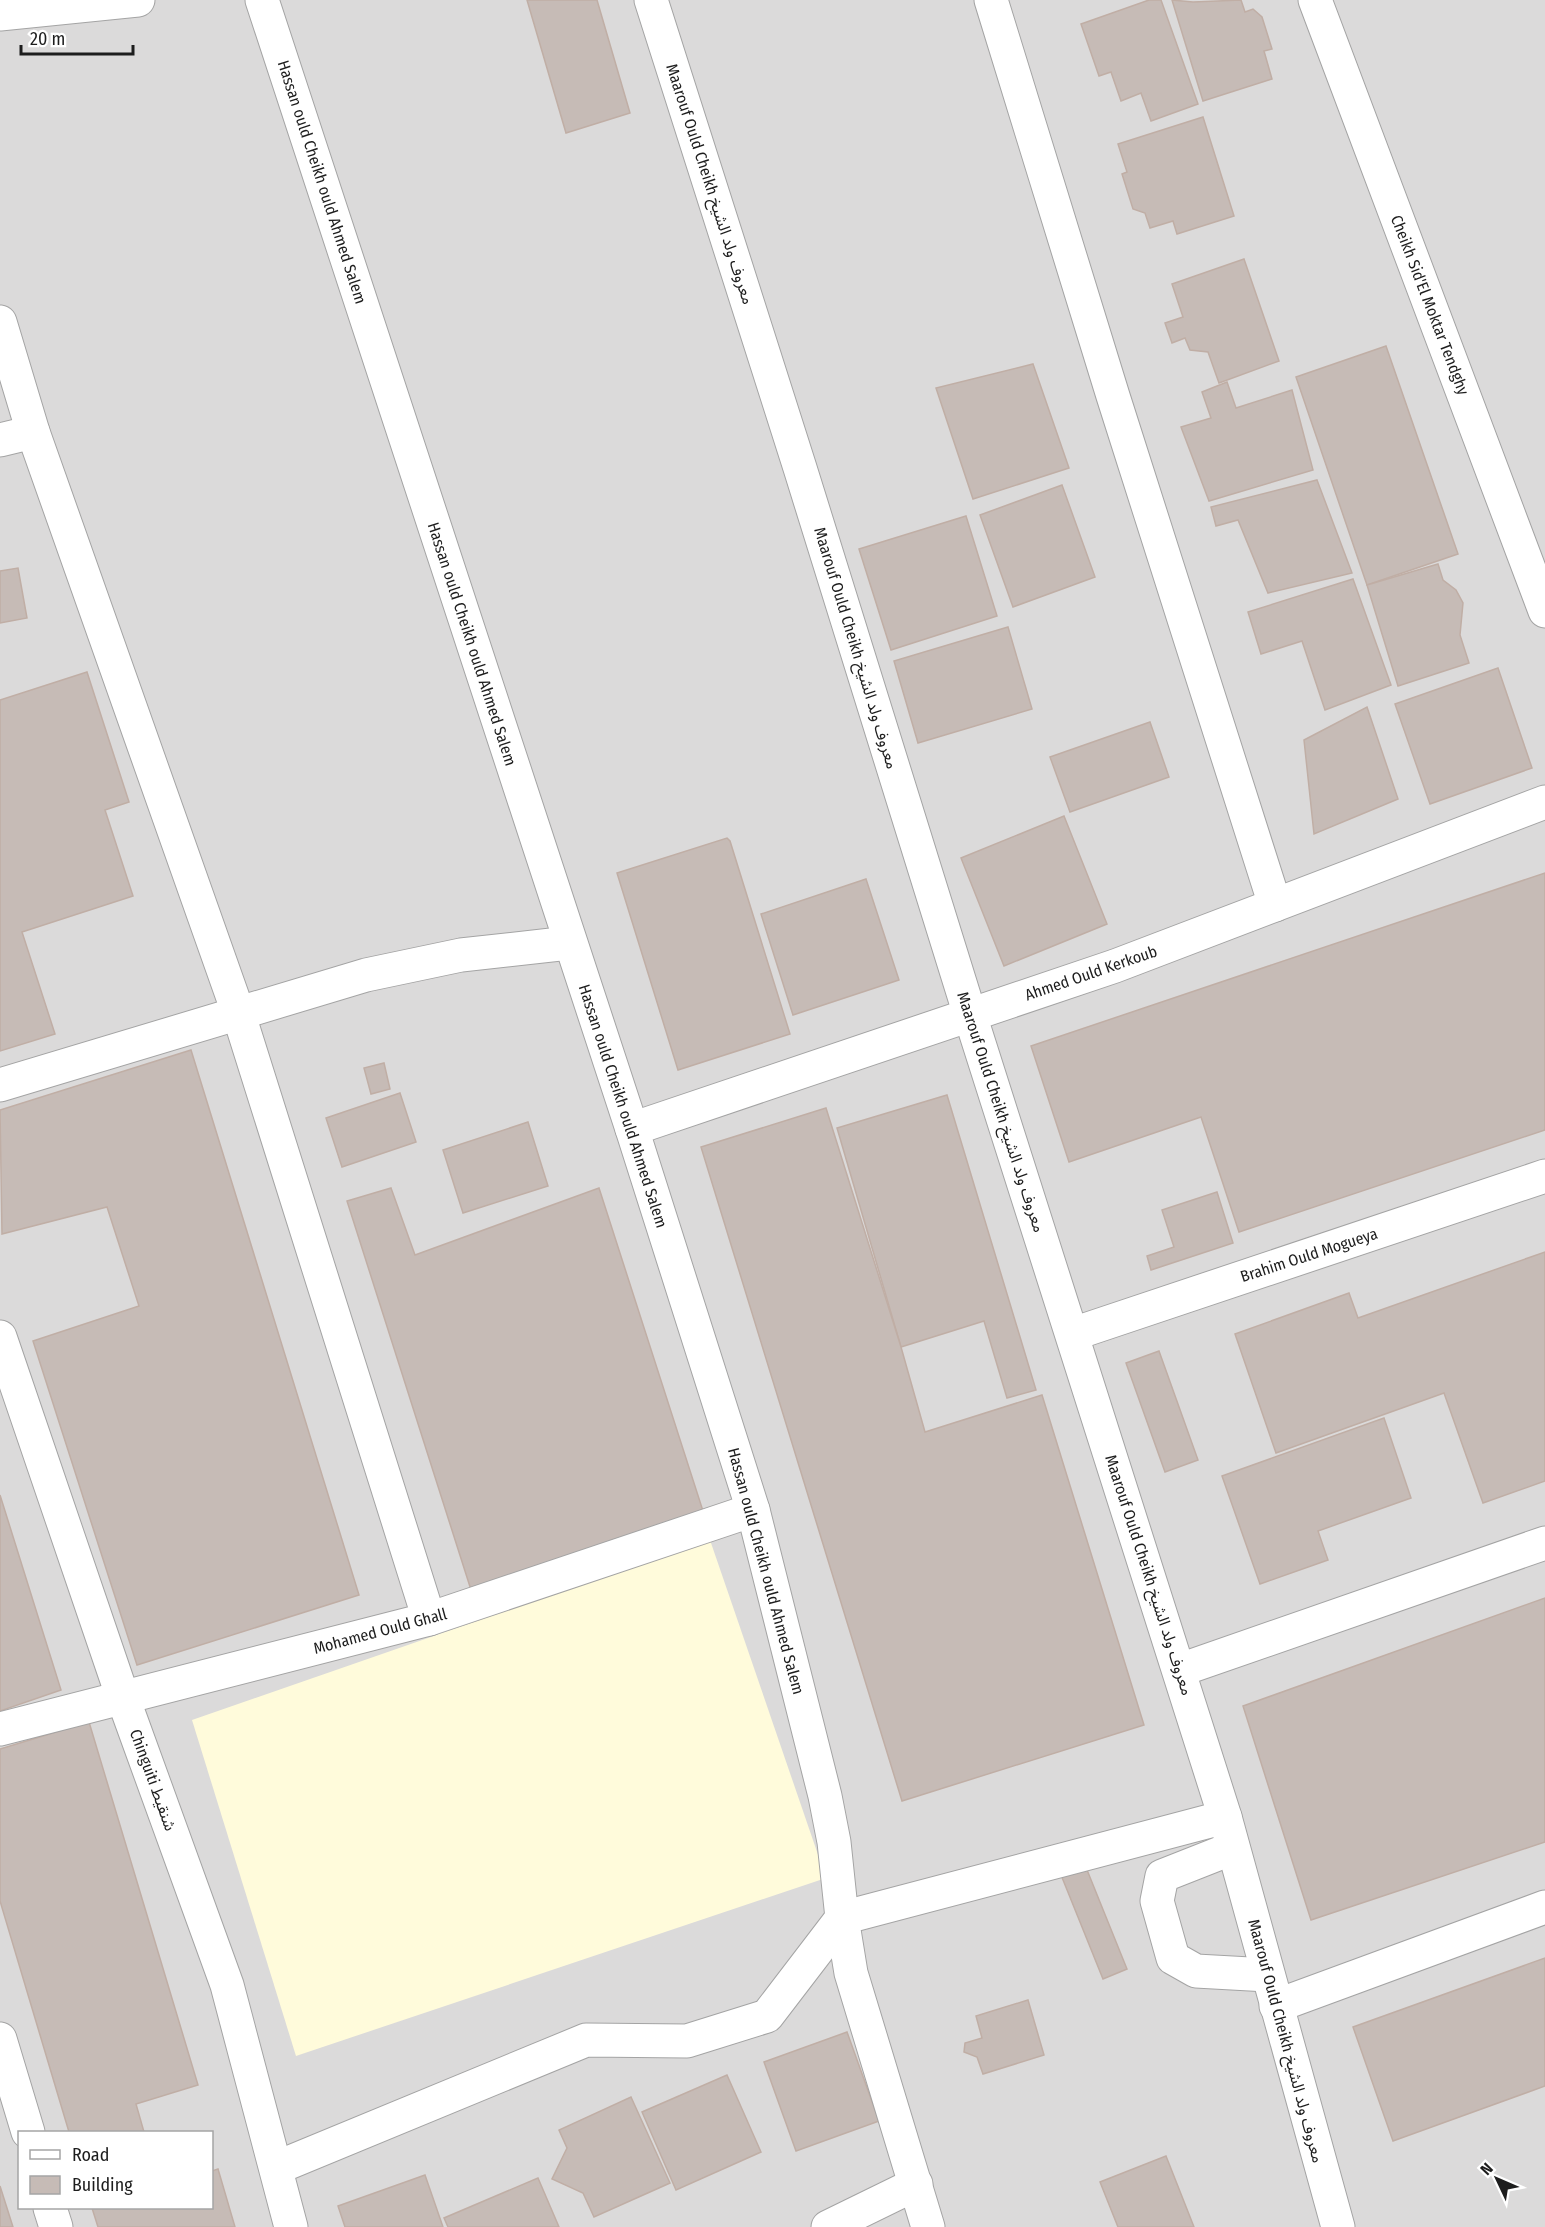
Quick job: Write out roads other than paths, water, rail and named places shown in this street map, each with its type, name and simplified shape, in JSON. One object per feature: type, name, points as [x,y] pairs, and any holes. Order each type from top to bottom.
[{"type":"street","points":[[0,14],[138,0]]},
{"type":"street","name":"Hassan ould Cheikh ould Ahmed Salem","points":[[262,0],[632,1129],[753,1510],[825,1796],[834,1842],[842,1918],[851,1973],[928,2227]]},
{"type":"street","name":"Maarouf Ould Cheikh معروف ولد الشيخ","points":[[651,0],[804,480],[970,1015],[1180,1670],[1225,1817],[1338,2227]]},
{"type":"street","points":[[991,0],[1113,396],[1275,905]]},
{"type":"street","name":"Cheikh Sid'El Moktar Tendghy","points":[[1315,0],[1545,610]]},
{"type":"street","points":[[0,322],[33,432],[238,1012],[429,1619]]},
{"type":"street","points":[[0,440],[33,432]]},
{"type":"street","name":"Ahmed Ould Kerkoub","points":[[632,1129],[1115,966],[1545,802]]},
{"type":"street","points":[[0,1085],[238,1012],[376,973],[461,955],[569,942]]},
{"type":"street","name":"Brahim Ould Mogueya","points":[[1073,1334],[1545,1176]]},
{"type":"street","name":"Chinguiti شنقيط","points":[[0,1337],[123,1698],[227,1985],[291,2227]]},
{"type":"street","name":"Mohamed Ould Ghall","points":[[0,1729],[429,1619],[753,1510]]},
{"type":"street","points":[[1180,1670],[1545,1543]]},
{"type":"street","points":[[276,2168],[586,2040],[687,2041],[767,2016],[842,1918],[1225,1817]]},
{"type":"street","points":[[1233,1848],[1162,1876],[1157,1901],[1173,1958],[1196,1971],[1268,1975]]},
{"type":"street","points":[[1276,2006],[1545,1907]]},
{"type":"street","points":[[0,2039],[27,2131]]},
{"type":"street","points":[[828,2227],[916,2184]]},
{"type":"street","points":[[50,2209],[56,2227]]}]
